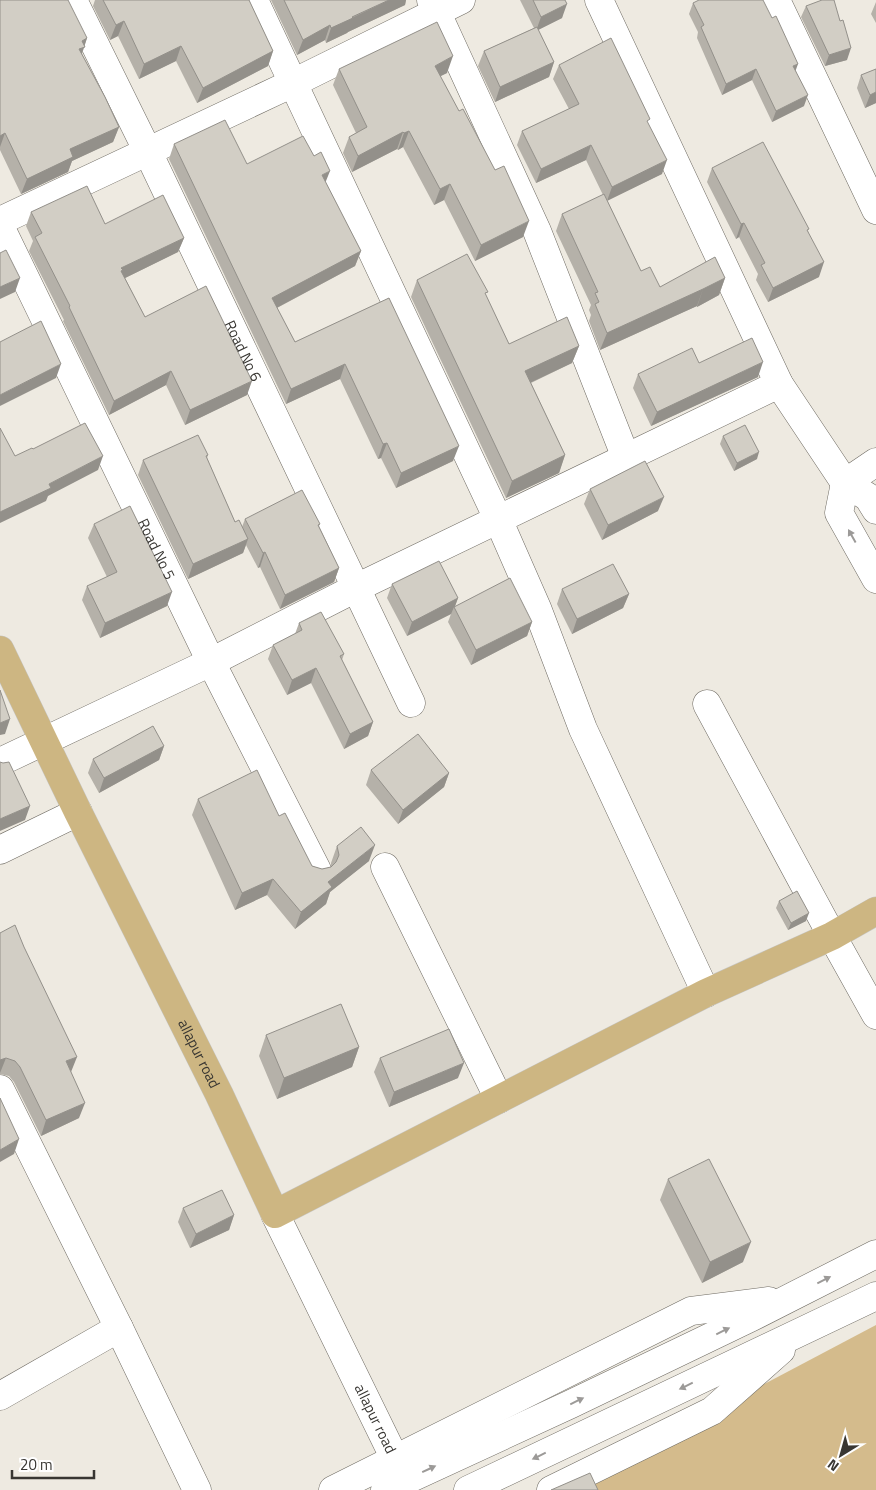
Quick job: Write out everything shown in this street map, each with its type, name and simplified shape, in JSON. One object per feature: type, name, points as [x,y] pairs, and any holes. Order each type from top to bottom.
[{"type":"main road","name":"allapur road","points":[[0,650],[78,812],[219,1094],[275,1214]]},
{"type":"main road","points":[[275,1214],[706,994],[832,936],[876,911]]},
{"type":"street","name":"Road No 6","points":[[73,0],[148,152],[411,703]]},
{"type":"street","points":[[254,0],[498,519],[537,608],[583,729],[706,994]]},
{"type":"street","points":[[599,0],[779,384],[845,483],[868,497],[876,510]]},
{"type":"street","points":[[776,0],[876,210]]},
{"type":"street","points":[[0,221],[293,83],[443,4],[538,231],[626,458]]},
{"type":"street","name":"Road No 5","points":[[0,226],[211,662],[317,870]]},
{"type":"street","points":[[0,762],[211,662],[356,588],[779,384]]},
{"type":"street","points":[[876,462],[845,483],[839,513],[876,579]]},
{"type":"street","points":[[707,704],[876,1015]]},
{"type":"street","points":[[0,850],[78,812]]},
{"type":"street","points":[[385,866],[498,1100]]},
{"type":"street","points":[[0,1089],[197,1490]]},
{"type":"street","name":"allapur road","points":[[275,1214],[395,1459]]},
{"type":"street","points":[[385,1490],[750,1318],[876,1254]]},
{"type":"street","points":[[468,1490],[876,1296]]},
{"type":"street","points":[[333,1490],[691,1311],[790,1298]]},
{"type":"street","points":[[0,1396],[119,1328]]},
{"type":"street","points":[[551,1490],[712,1411],[805,1329]]},
{"type":"shaded area","points":[[876,1325],[876,1490],[564,1490]]},
{"type":"building","points":[[0,0],[68,0],[87,38],[82,41],[85,47],[79,49],[119,127],[70,149],[73,157],[27,179],[5,133],[0,136]]},
{"type":"building","points":[[103,0],[249,0],[273,51],[203,88],[181,46],[144,64],[124,21],[116,25]]},
{"type":"building","points":[[284,0],[389,0],[331,28],[330,25],[303,40]]},
{"type":"building","points":[[533,0],[565,0],[567,4],[541,17]]},
{"type":"building","points":[[699,0],[763,0],[772,18],[776,16],[798,64],[793,66],[808,95],[776,111],[756,69],[726,84],[701,27],[704,25],[693,3]]},
{"type":"building","points":[[822,0],[834,0],[840,21],[843,20],[851,48],[829,55],[806,6]]},
{"type":"building","points":[[437,22],[453,56],[435,66],[459,111],[463,109],[495,170],[504,166],[529,221],[481,245],[450,184],[440,189],[409,131],[403,132],[358,156],[349,137],[367,127],[339,69]]},
{"type":"building","points":[[537,27],[554,62],[500,87],[484,51]]},
{"type":"building","points":[[611,38],[650,119],[647,121],[667,160],[612,187],[591,145],[541,169],[522,131],[579,104],[559,65]]},
{"type":"building","points":[[876,69],[876,92],[870,95],[861,75]]},
{"type":"building","points":[[225,120],[247,164],[303,136],[314,156],[321,152],[330,171],[322,175],[361,251],[272,298],[295,342],[389,298],[459,446],[401,473],[387,443],[383,444],[345,364],[291,389],[174,144]]},
{"type":"building","points":[[763,142],[809,229],[807,230],[824,262],[773,288],[761,265],[765,263],[744,223],[741,224],[712,168]]},
{"type":"building","points":[[87,186],[105,224],[163,195],[184,238],[121,268],[123,270],[121,271],[145,317],[206,286],[252,381],[190,410],[171,371],[114,401],[70,306],[35,237],[42,233],[31,212]]},
{"type":"building","points":[[604,194],[641,271],[650,267],[660,287],[715,257],[725,278],[607,333],[595,304],[599,302],[595,293],[598,292],[562,214]]},
{"type":"building","points":[[6,250],[20,278],[0,287],[0,253]]},
{"type":"building","points":[[467,254],[488,292],[485,293],[509,344],[567,317],[579,346],[525,371],[565,455],[512,481],[417,280]]},
{"type":"building","points":[[41,321],[61,364],[0,395],[0,342]]},
{"type":"building","points":[[752,338],[763,362],[657,412],[638,374],[692,348],[699,363]]},
{"type":"building","points":[[85,423],[103,456],[49,484],[51,488],[0,512],[0,428],[15,456]]},
{"type":"building","points":[[745,425],[759,452],[737,463],[723,436]]},
{"type":"building","points":[[198,435],[235,522],[239,520],[248,539],[193,564],[143,460]]},
{"type":"building","points":[[645,461],[664,497],[608,525],[590,489]]},
{"type":"building","points":[[302,490],[320,524],[318,525],[339,568],[285,595],[265,552],[263,553],[245,519]]},
{"type":"building","points":[[130,506],[172,592],[105,623],[87,586],[117,572],[94,524]]},
{"type":"building","points":[[439,561],[458,598],[412,622],[392,584]]},
{"type":"building","points":[[613,564],[629,594],[577,619],[562,589]]},
{"type":"building","points":[[510,578],[532,622],[476,650],[454,607]]},
{"type":"building","points":[[321,612],[344,654],[340,656],[373,722],[350,734],[316,668],[292,680],[273,645],[302,630],[299,623]]},
{"type":"building","points":[[0,690],[10,719],[0,723]]},
{"type":"building","points":[[153,726],[164,746],[104,778],[93,759]]},
{"type":"building","points":[[418,734],[449,773],[403,810],[371,770]]},
{"type":"building","points":[[0,762],[9,762],[30,806],[0,819]]},
{"type":"building","points":[[257,770],[279,816],[285,813],[312,866],[322,869],[331,867],[339,855],[337,846],[361,827],[375,845],[328,882],[332,887],[301,912],[273,879],[242,893],[198,799]]},
{"type":"building","points":[[797,891],[809,913],[791,923],[779,901]]},
{"type":"building","points":[[15,925],[77,1057],[66,1061],[85,1103],[46,1120],[20,1067],[15,1061],[6,1058],[0,1060],[0,933]]},
{"type":"building","points":[[341,1004],[359,1047],[284,1078],[266,1035]]},
{"type":"building","points":[[449,1029],[464,1063],[394,1092],[380,1058]]},
{"type":"building","points":[[0,1098],[19,1139],[0,1150]]},
{"type":"building","points":[[709,1159],[751,1242],[710,1262],[668,1179]]},
{"type":"building","points":[[222,1190],[234,1215],[196,1234],[183,1208]]},
{"type":"building","points":[[590,1473],[598,1490],[551,1490]]}]
